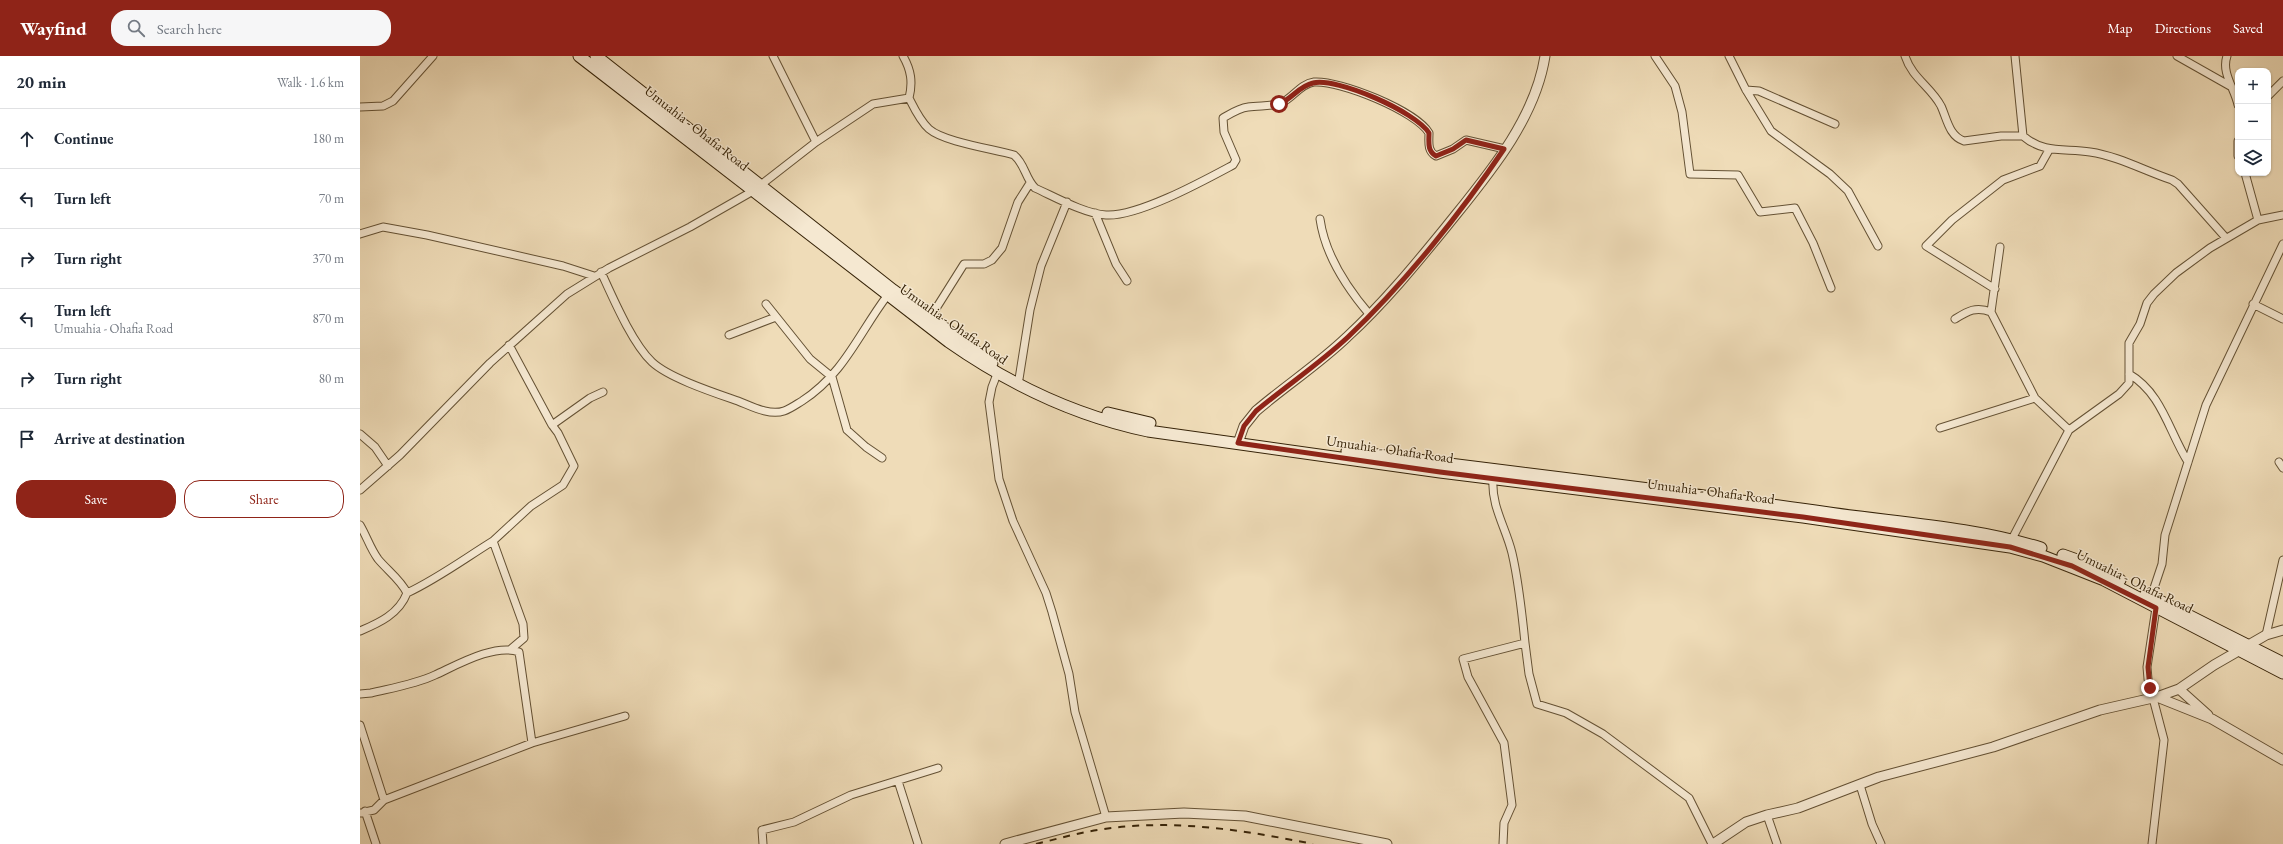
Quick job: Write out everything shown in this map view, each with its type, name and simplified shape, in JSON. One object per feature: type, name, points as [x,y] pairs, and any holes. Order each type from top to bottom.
[{"type":"main road","name":"Umuahia - Ohafia Road","points":[[579,56],[989,361],[1019,378],[1067,400],[1119,417],[1239,440],[1493,479],[1972,537],[2012,539],[2091,565],[2151,597],[2283,663]]},
{"type":"main road","name":"Umuahia - Ohafia Road","points":[[596,56],[887,296],[949,342],[997,374],[1059,404],[1122,426],[1765,503],[1972,537],[2072,566],[2283,673]]},
{"type":"street","points":[[360,107],[383,106],[393,101],[433,56]]},
{"type":"street","points":[[772,56],[816,142]]},
{"type":"street","points":[[903,56],[911,76],[912,87],[909,98],[919,117],[929,129],[942,136],[1014,155],[1021,161],[1030,183],[1035,188],[1095,213],[1107,216],[1132,212],[1188,189],[1233,165],[1236,160],[1224,132],[1223,118],[1246,107],[1281,103],[1303,86],[1314,82],[1336,84],[1386,104],[1413,118],[1429,133],[1429,148],[1431,154],[1436,156],[1453,149],[1466,140],[1504,149]]},
{"type":"street","points":[[1239,440],[1244,426],[1256,411],[1347,338],[1402,281],[1486,176],[1504,149],[1535,92],[1545,56]]},
{"type":"street","points":[[1655,56],[1675,86],[1682,112],[1690,174],[1738,175],[1760,212],[1795,208],[1813,243],[1831,288]]},
{"type":"street","points":[[1729,56],[1746,90],[1771,131],[1830,174],[1848,191],[1878,246]]},
{"type":"street","points":[[1904,56],[1908,68],[1940,105],[1953,133],[1960,140],[1971,141],[2001,136],[2023,136],[2032,144],[2049,150],[2090,152],[2116,159],[2172,180],[2178,184],[2226,238]]},
{"type":"street","points":[[2015,56],[2023,136]]},
{"type":"street","points":[[2177,56],[2230,86]]},
{"type":"street","points":[[2227,56],[2225,62],[2230,86],[2236,96],[2238,104]]},
{"type":"street","points":[[2271,93],[2283,81]]},
{"type":"street","points":[[1746,90],[1759,91],[1835,124]]},
{"type":"street","points":[[360,490],[388,466],[509,345],[567,294],[601,272],[690,227],[757,189],[816,142],[873,104],[909,98]]},
{"type":"street","points":[[1995,289],[1926,246],[1952,220],[2003,180],[2040,166],[2049,150]]},
{"type":"street","points":[[2246,176],[2258,220]]},
{"type":"street","points":[[930,318],[964,264],[984,264],[992,260],[1002,248],[1018,202],[1030,183]]},
{"type":"street","points":[[1019,378],[1030,310],[1041,266],[1067,202]]},
{"type":"street","points":[[1095,213],[1116,264],[1127,281]]},
{"type":"street","points":[[2012,539],[2069,430],[2119,394],[2129,383],[2129,343],[2140,324],[2147,303],[2176,273],[2226,238],[2258,220],[2283,215]]},
{"type":"street","points":[[1320,219],[1327,244],[1343,281],[1370,315]]},
{"type":"street","points":[[360,234],[383,228],[427,235],[563,266],[594,276]]},
{"type":"street","points":[[2151,597],[2162,564],[2165,535],[2206,405],[2283,244]]},
{"type":"street","points":[[1991,312],[2000,247]]},
{"type":"street","points":[[601,272],[639,345],[652,362],[662,370],[717,394],[773,413],[784,412],[795,406],[813,394],[832,377],[841,367],[868,321],[887,296]]},
{"type":"street","points":[[766,304],[810,359],[832,377],[847,430],[866,447],[882,458]]},
{"type":"street","points":[[2253,304],[2283,319]]},
{"type":"street","points":[[1955,319],[1971,309],[1983,308],[1991,312],[2035,398],[2069,430]]},
{"type":"street","points":[[729,335],[776,317]]},
{"type":"street","points":[[407,593],[431,582],[448,569],[493,541],[531,506],[563,485],[574,466],[558,433],[552,425],[509,345]]},
{"type":"street","points":[[997,374],[992,387],[989,402],[999,479],[1013,521],[1048,599],[1069,674],[1075,712],[1106,817]]},
{"type":"street","points":[[2129,374],[2137,379],[2149,391],[2168,420],[2179,448],[2188,462]]},
{"type":"street","points":[[552,425],[590,398],[603,392]]},
{"type":"street","points":[[1940,428],[2035,398]]},
{"type":"street","points":[[360,434],[375,447],[388,466]]},
{"type":"street","points":[[1493,479],[1492,493],[1512,552],[1521,600],[1529,674],[1537,704],[1566,713],[1603,734],[1689,798],[1712,844],[1732,830],[1767,815],[1798,808],[1916,766],[1993,747],[2100,710],[2155,698],[2179,689],[2239,650],[2266,635],[2283,630]]},
{"type":"street","points":[[360,525],[369,545],[378,559],[404,586],[407,593],[404,601],[395,611],[378,624],[360,631]]},
{"type":"street","points":[[360,694],[371,694],[435,675],[470,658],[511,649],[524,638],[523,624],[493,541]]},
{"type":"street","points":[[2266,635],[2283,560]]},
{"type":"street","points":[[2152,844],[2164,740],[2148,667],[2156,608]]},
{"type":"street","points":[[1503,844],[1504,824],[1512,805],[1504,742],[1468,677],[1463,659],[1525,642]]},
{"type":"street","points":[[511,649],[519,652],[532,743]]},
{"type":"street","points":[[2179,689],[2212,719]]},
{"type":"street","points":[[2155,698],[2212,719],[2283,760]]},
{"type":"street","points":[[376,844],[362,812],[374,810],[384,800],[532,743],[625,716]]},
{"type":"street","points":[[360,725],[384,800]]},
{"type":"street","points":[[763,844],[762,830],[794,822],[851,795],[938,768]]},
{"type":"street","points":[[898,781],[918,844]]},
{"type":"street","points":[[1860,785],[1872,824],[1881,844]]},
{"type":"street","points":[[1005,844],[1106,817],[1135,814],[1184,813],[1245,816],[1387,844]]},
{"type":"street","points":[[1767,815],[1777,844]]},
{"type":"railway","points":[[1036,844],[1090,831],[1152,825],[1179,825],[1233,830],[1313,844]]},
{"type":"route","points":[[1279,104],[1290,98],[1303,86],[1314,82],[1336,84],[1386,104],[1413,118],[1429,133],[1429,148],[1431,154],[1436,156],[1453,149],[1466,140],[1473,140],[1504,149],[1486,176],[1402,281],[1347,338],[1256,411],[1244,426],[1238,443],[1440,472],[1803,517],[2010,547],[2072,566],[2104,580],[2156,608],[2148,667],[2150,688]]}]
